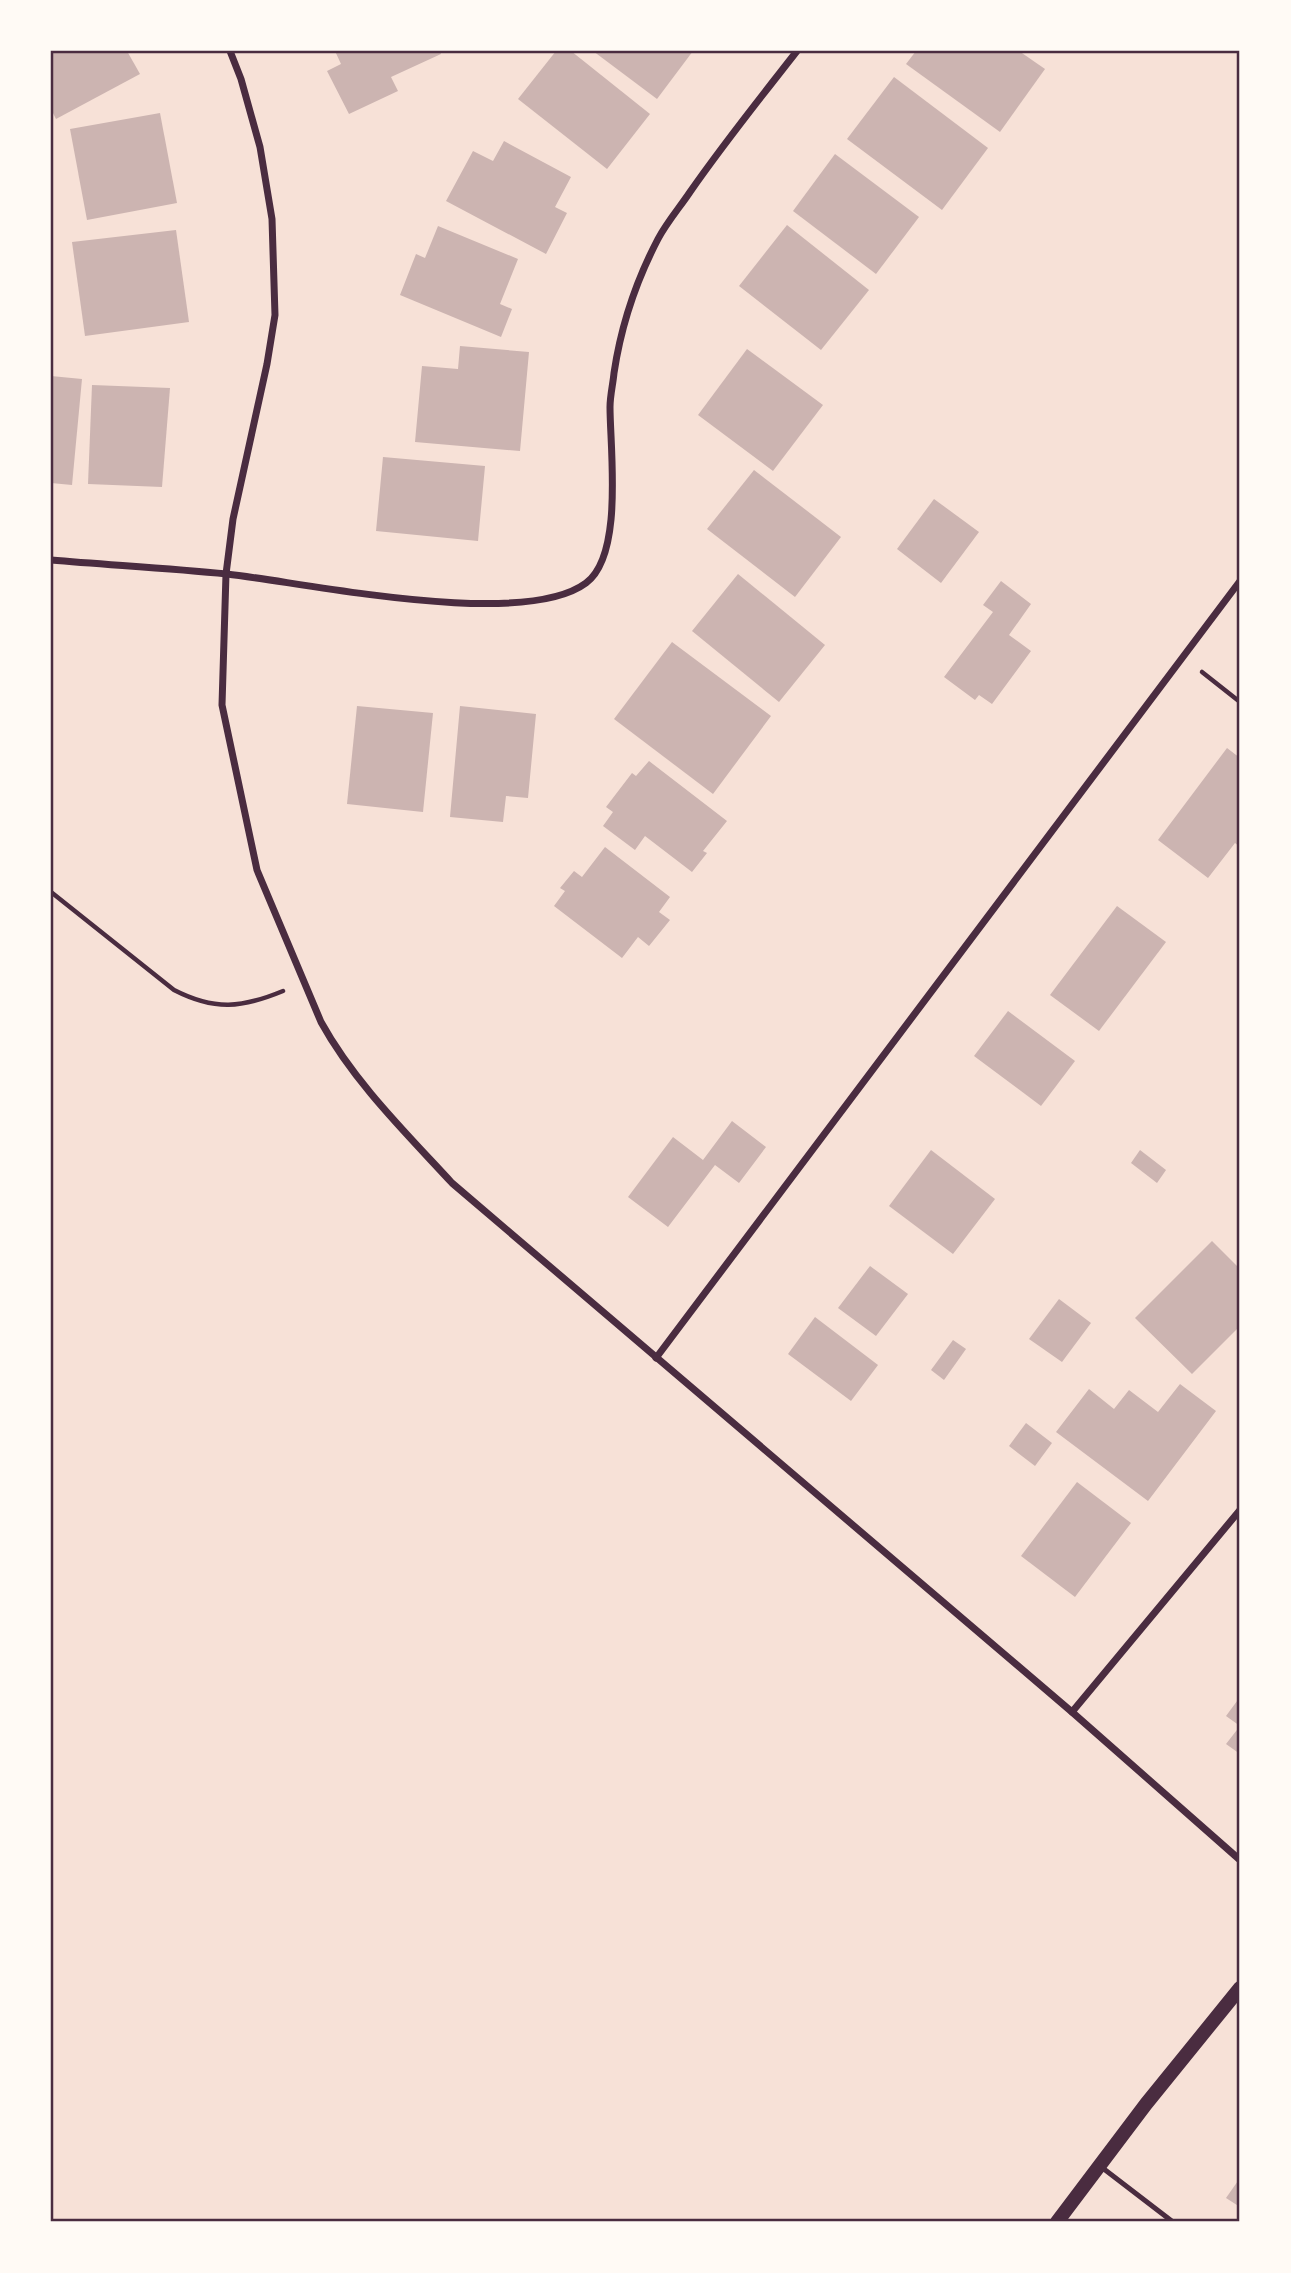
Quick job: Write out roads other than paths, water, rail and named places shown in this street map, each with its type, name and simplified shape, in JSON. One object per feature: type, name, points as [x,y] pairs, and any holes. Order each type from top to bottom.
[{"type":"main road","points":[[1058,2222],[1146,2104],[1240,1988]]},
{"type":"street","points":[[230,51],[242,79],[262,159],[272,219],[275,315],[233,519],[226,574],[222,705],[257,870],[333,1043],[384,1109],[452,1184],[1072,1712],[1240,1860]]},
{"type":"street","points":[[51,560],[226,574],[430,601],[519,603],[573,592],[589,580],[603,555],[611,521],[613,462],[610,404],[618,346],[634,292],[659,236],[701,176],[797,51]]},
{"type":"street","points":[[656,1358],[1240,581]]},
{"type":"street","points":[[1072,1712],[1240,1510]]},
{"type":"lane","points":[[1100,2166],[1173,2222]]}]
